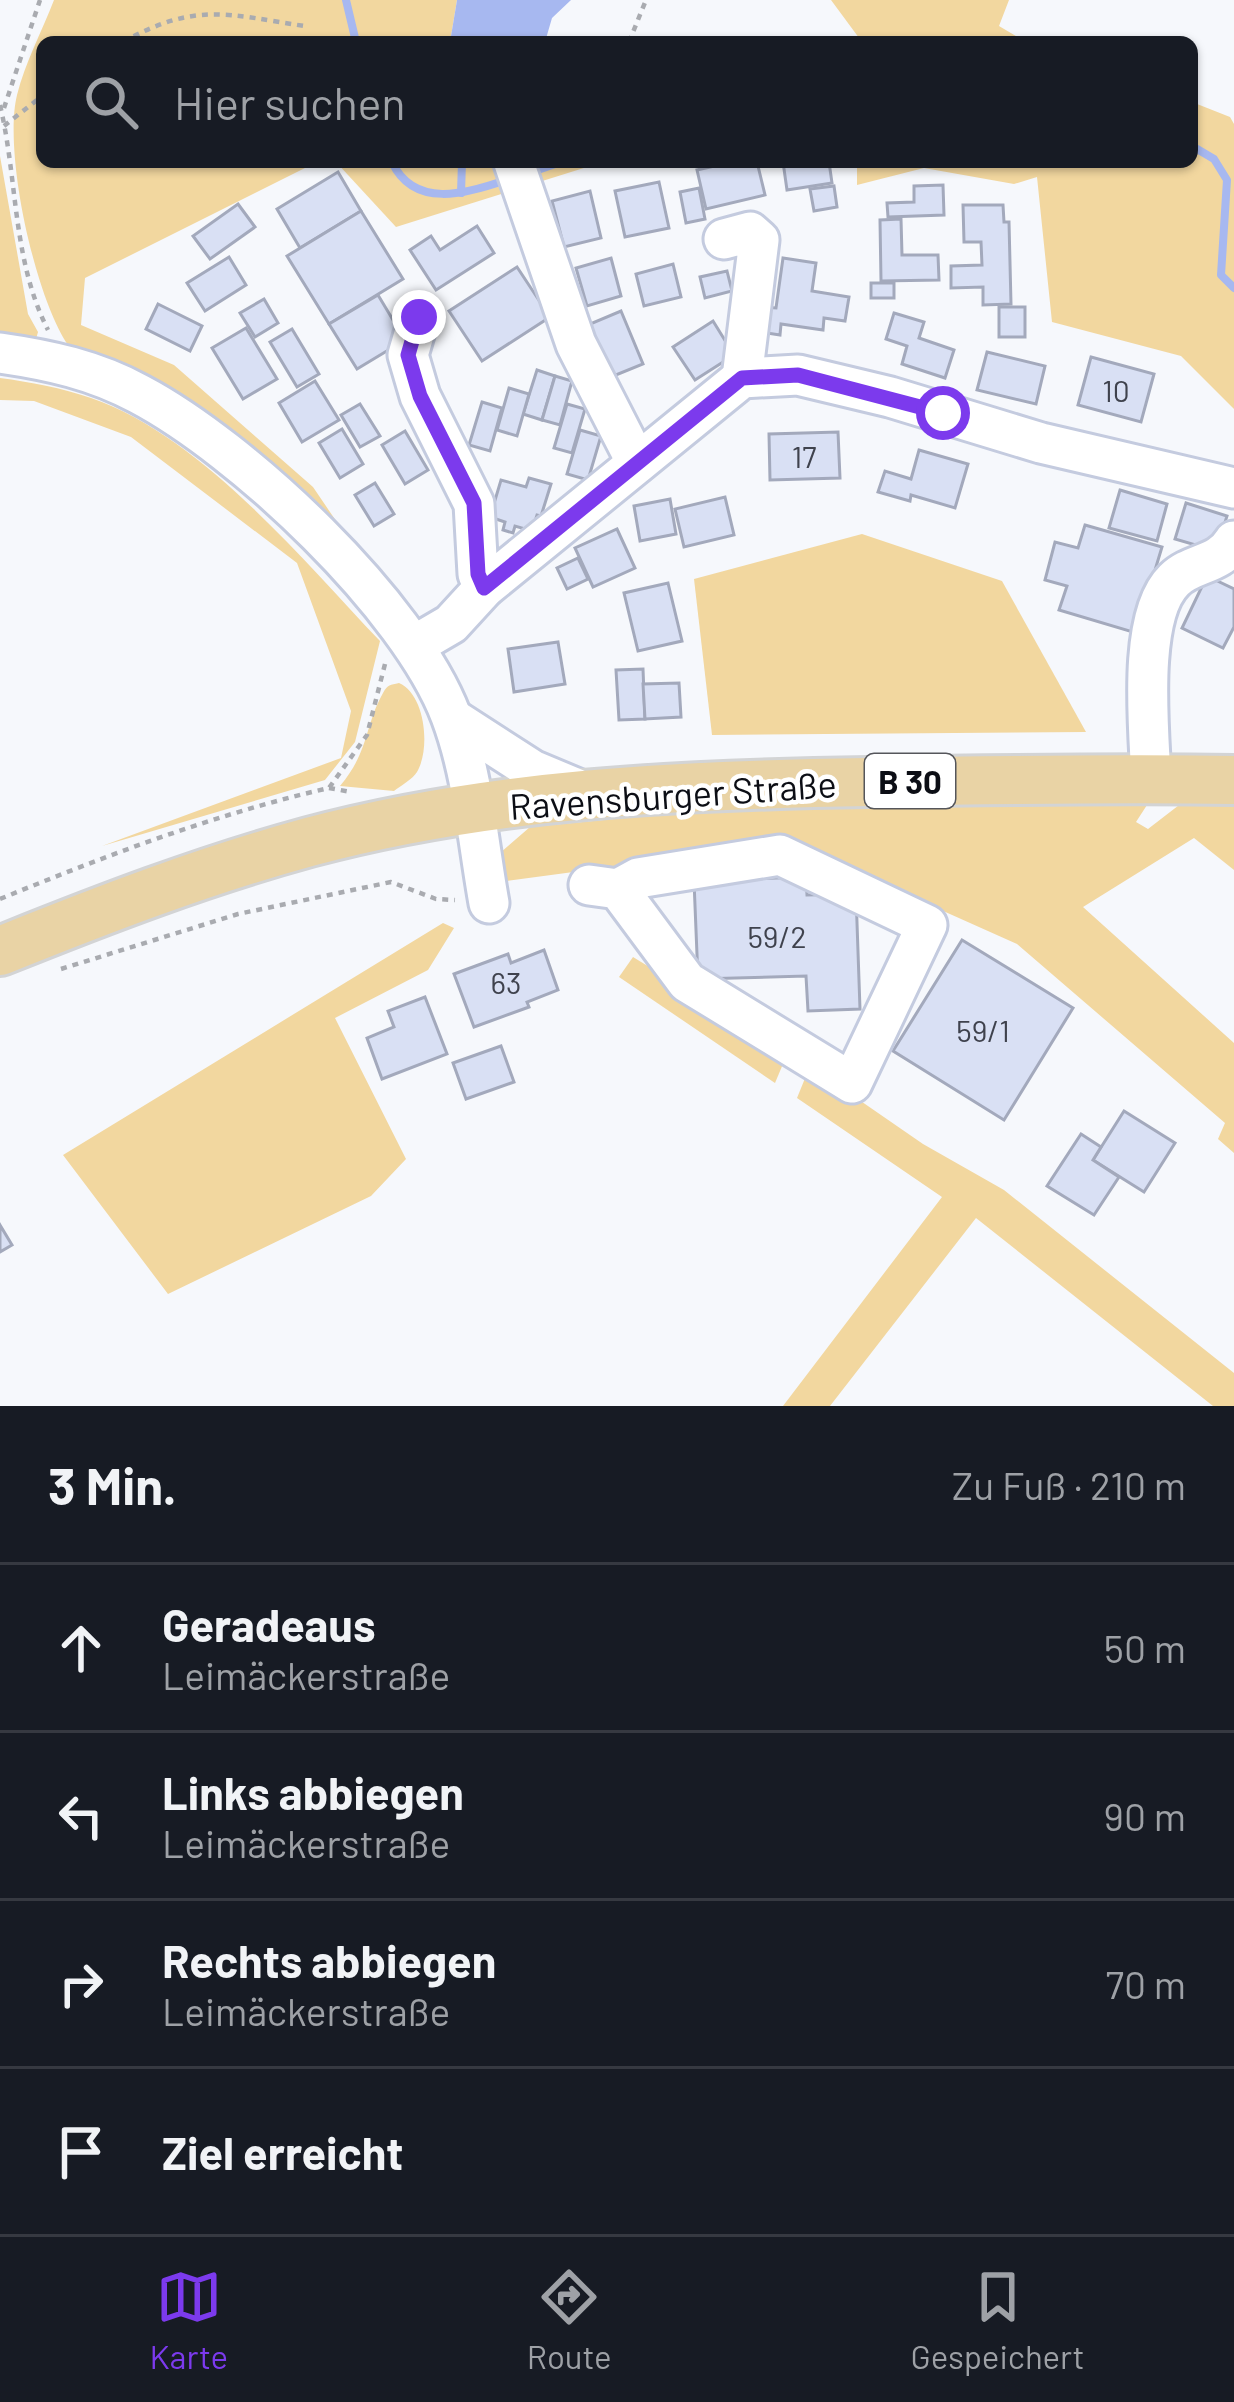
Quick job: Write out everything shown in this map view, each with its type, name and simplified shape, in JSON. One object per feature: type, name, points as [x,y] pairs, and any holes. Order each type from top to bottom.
[{"type":"main road","name":"Ravensburger Straße","points":[[472,808],[587,793],[805,783],[1234,781]]},
{"type":"main road","name":"B 30","points":[[0,951],[170,883],[313,841],[472,808]]},
{"type":"street","points":[[519,176],[576,344],[637,463]]},
{"type":"street","points":[[724,238],[750,232],[759,239],[742,378]]},
{"type":"street","points":[[419,317],[408,355],[420,396],[474,503],[478,574],[484,588]]},
{"type":"street","points":[[0,353],[48,360],[137,392],[175,415],[246,468],[378,598],[415,645],[453,719],[489,903]]},
{"type":"street","points":[[415,645],[451,624],[484,588],[742,378],[798,375],[890,397],[1041,443],[1234,488]]},
{"type":"street","points":[[1151,779],[1151,628],[1160,598],[1177,577],[1226,555],[1234,542]]},
{"type":"street","points":[[453,719],[532,770],[587,793]]},
{"type":"street","points":[[780,855],[927,925],[852,1083],[687,982],[604,887],[780,855]]},
{"type":"path","points":[[2,113],[40,0]]},
{"type":"path","points":[[631,36],[646,0]]},
{"type":"path","points":[[134,36],[160,21],[188,14],[220,13],[304,26]]},
{"type":"path","points":[[4,126],[36,101]]},
{"type":"path","points":[[0,105],[14,215],[35,304],[48,330],[48,360]]},
{"type":"path","points":[[0,899],[144,840],[265,802],[329,788],[367,735],[386,662],[415,645]]},
{"type":"path","points":[[44,974],[238,914],[391,882],[436,899],[489,903]]},
{"type":"shaded area","points":[[54,0],[457,0],[451,36],[39,36]]},
{"type":"shaded area","points":[[831,0],[1009,0],[999,26],[1016,36],[986,36],[858,36]]},
{"type":"shaded area","points":[[36,42],[36,168],[305,168],[85,278],[81,325],[174,365],[313,487],[366,565],[212,420],[68,345],[44,294],[18,186],[14,120]]},
{"type":"shaded area","points":[[1198,104],[1230,117],[1234,124],[1234,409],[1181,356],[1052,322],[1037,177],[1014,184],[924,168],[1198,168]]},
{"type":"shaded area","points":[[0,156],[28,314],[38,332],[36,339],[0,338]]},
{"type":"shaded area","points":[[342,168],[584,168],[396,227]]},
{"type":"shaded area","points":[[857,168],[924,168],[857,185]]},
{"type":"shaded area","points":[[0,378],[91,398],[171,440],[247,503],[380,641],[355,742],[325,780],[102,846],[341,758],[351,711],[297,563],[131,437],[34,401],[0,400]]},
{"type":"shaded area","points":[[862,534],[1002,581],[1086,732],[712,735],[694,579]]},
{"type":"shaded area","points":[[399,683],[415,698],[423,723],[424,750],[417,772],[394,791],[340,786],[357,761],[383,693],[389,685]]},
{"type":"shaded area","points":[[1133,797],[1147,805],[1136,822],[1148,829],[1183,802],[1234,803],[1234,870],[1194,838],[1083,907],[1234,1043],[1234,1153],[1218,1139],[1225,1123],[1017,944],[791,843],[507,881],[499,865],[500,853],[530,827],[761,805]]},
{"type":"shaded area","points":[[443,923],[454,928],[428,970],[335,1018],[406,1159],[371,1196],[168,1294],[63,1155]]},
{"type":"shaded area","points":[[633,957],[788,1052],[775,1083],[619,977]]},
{"type":"shaded area","points":[[810,1066],[923,1144],[1004,1190],[1234,1373],[1234,1406],[1213,1406],[976,1218],[830,1406],[783,1406],[942,1197],[797,1098]]},
{"type":"water","points":[[457,0],[571,0],[552,18],[547,36],[451,36]]},
{"type":"building","points":[[758,168],[765,195],[706,209],[697,170]]},
{"type":"building","points":[[784,168],[830,168],[832,183],[787,190]]},
{"type":"building","points":[[338,172],[361,211],[300,248],[277,209]]},
{"type":"building","points":[[659,182],[669,228],[625,237],[615,191]]},
{"type":"building","points":[[943,185],[944,215],[888,217],[887,203],[914,202],[914,186]]},
{"type":"building","points":[[834,186],[837,207],[814,211],[810,189]]},
{"type":"building","points":[[699,188],[705,219],[686,223],[680,192]]},
{"type":"building","points":[[590,191],[601,238],[564,247],[552,201]]},
{"type":"building","points":[[238,204],[255,227],[210,259],[193,236]]},
{"type":"building","points":[[963,205],[1003,205],[1004,222],[1009,222],[1011,304],[983,305],[983,287],[951,288],[951,266],[982,265],[981,242],[964,242]]},
{"type":"building","points":[[361,211],[403,279],[329,324],[287,256]]},
{"type":"building","points":[[901,219],[902,255],[938,255],[939,280],[881,281],[880,220]]},
{"type":"building","points":[[477,226],[494,253],[436,290],[410,250],[431,236],[440,250]]},
{"type":"building","points":[[229,257],[246,285],[205,311],[187,283]]},
{"type":"building","points":[[611,258],[621,296],[587,306],[576,268]]},
{"type":"building","points":[[783,258],[816,263],[812,291],[849,297],[845,321],[824,318],[823,330],[781,324],[780,335],[760,332],[763,307],[776,308]]},
{"type":"building","points":[[673,264],[681,297],[644,306],[636,274]]},
{"type":"building","points":[[517,267],[550,317],[482,361],[449,311]]},
{"type":"building","points":[[727,271],[732,291],[705,298],[700,277]]},
{"type":"building","points":[[871,283],[894,283],[894,298],[871,298]]},
{"type":"building","points":[[378,295],[405,340],[357,369],[329,324]]},
{"type":"building","points":[[264,299],[278,323],[255,337],[240,313]]},
{"type":"building","points":[[158,304],[202,326],[190,351],[146,329]]},
{"type":"building","points":[[999,307],[1025,307],[1025,337],[999,337]]},
{"type":"building","points":[[621,311],[643,364],[611,377],[590,324]]},
{"type":"building","points":[[894,313],[924,322],[919,338],[954,350],[945,378],[902,364],[907,346],[886,339]]},
{"type":"building","points":[[713,321],[734,355],[695,380],[673,347]]},
{"type":"building","points":[[246,328],[277,379],[243,399],[212,348]]},
{"type":"building","points":[[292,329],[319,374],[297,387],[270,342]]},
{"type":"building","points":[[987,352],[1045,366],[1036,404],[977,390]]},
{"type":"building","points":[[1091,357],[1154,374],[1141,422],[1078,405]]},
{"type":"building","points":[[537,370],[555,376],[542,420],[523,414]]},
{"type":"building","points":[[555,376],[572,381],[560,425],[542,420]]},
{"type":"building","points":[[315,381],[339,420],[302,442],[279,403]]},
{"type":"building","points":[[509,388],[529,394],[517,436],[497,430]]},
{"type":"building","points":[[482,402],[502,408],[490,451],[469,445]]},
{"type":"building","points":[[360,404],[380,436],[360,447],[341,415]]},
{"type":"building","points":[[567,404],[585,409],[572,453],[554,448]]},
{"type":"building","points":[[342,429],[363,464],[340,478],[319,443]]},
{"type":"building","points":[[580,430],[601,436],[588,480],[567,474]]},
{"type":"building","points":[[405,431],[428,470],[405,484],[382,445]]},
{"type":"building","points":[[838,432],[840,478],[770,480],[769,434]]},
{"type":"building","points":[[919,450],[968,464],[955,508],[911,495],[910,501],[878,492],[885,471],[911,479]]},
{"type":"building","points":[[529,478],[551,484],[541,516],[537,515],[532,531],[515,526],[513,533],[503,530],[505,522],[490,517],[501,480],[526,487]]},
{"type":"building","points":[[375,483],[394,514],[374,526],[355,495]]},
{"type":"building","points":[[1120,490],[1167,504],[1157,541],[1109,528]]},
{"type":"building","points":[[725,497],[734,535],[684,547],[675,509]]},
{"type":"building","points":[[670,499],[676,534],[640,541],[634,506]]},
{"type":"building","points":[[1186,503],[1227,516],[1216,551],[1175,539]]},
{"type":"building","points":[[1085,525],[1162,547],[1136,633],[1059,610],[1067,586],[1045,580],[1055,542],[1078,548]]},
{"type":"building","points":[[617,529],[635,568],[593,587],[575,548]]},
{"type":"building","points":[[578,558],[588,579],[567,589],[557,568]]},
{"type":"building","points":[[1207,576],[1234,589],[1234,627],[1223,648],[1182,628]]},
{"type":"building","points":[[668,583],[682,641],[638,651],[624,593]]},
{"type":"building","points":[[558,642],[565,684],[514,692],[508,649]]},
{"type":"building","points":[[643,669],[645,719],[619,720],[616,670]]},
{"type":"building","points":[[679,683],[681,717],[645,719],[643,684]]},
{"type":"building","points":[[806,877],[807,895],[856,894],[860,1009],[808,1011],[806,976],[698,979],[694,881]]},
{"type":"building","points":[[962,940],[1073,1008],[1004,1120],[893,1051]]},
{"type":"building","points":[[544,950],[558,990],[527,1002],[529,1007],[474,1027],[454,974],[508,954],[511,963]]},
{"type":"building","points":[[425,997],[447,1054],[382,1079],[367,1038],[394,1027],[388,1011]]},
{"type":"building","points":[[501,1046],[514,1082],[466,1099],[453,1063]]},
{"type":"building","points":[[1124,1111],[1175,1143],[1144,1192],[1093,1160]]},
{"type":"building","points":[[1081,1134],[1101,1147],[1093,1160],[1119,1177],[1094,1215],[1047,1186]]},
{"type":"building","points":[[0,1225],[12,1245],[0,1252]]},
{"type":"waterway","points":[[346,0],[355,36]]},
{"type":"waterway","points":[[1198,150],[1214,159],[1227,180],[1221,275],[1234,288]]},
{"type":"waterway","points":[[396,168],[413,187],[442,194],[506,180]]},
{"type":"waterway","points":[[461,193],[462,168]]},
{"type":"waterway","points":[[532,172],[544,168]]},
{"type":"route","points":[[419,317],[408,355],[420,396],[474,503],[478,574],[484,588],[742,378],[798,375],[943,413]]}]
